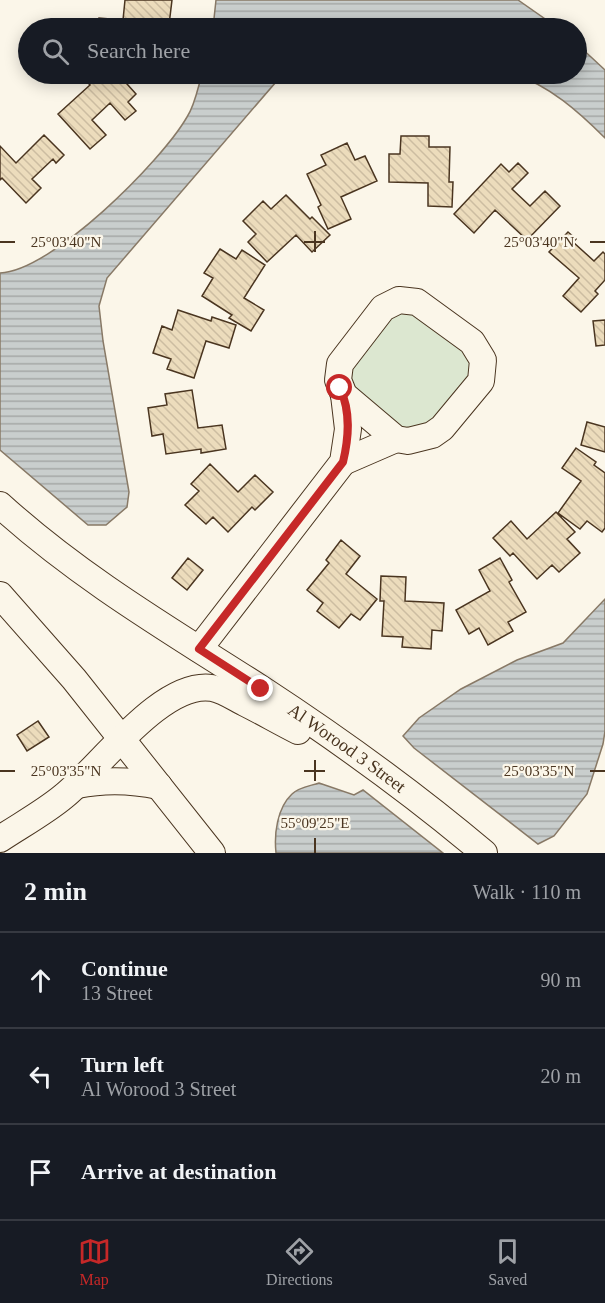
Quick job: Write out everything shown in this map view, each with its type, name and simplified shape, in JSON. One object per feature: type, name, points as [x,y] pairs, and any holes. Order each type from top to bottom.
[{"type":"street","points":[[343,462],[348,429],[344,395],[338,380],[340,364],[383,308],[399,300],[417,302],[472,342],[483,360],[481,381],[442,428],[432,435],[408,441],[396,439],[344,395]]},
{"type":"street","points":[[199,649],[343,462],[396,439]]},
{"type":"street","name":"Al Worood 3 Street","points":[[0,505],[28,530],[84,573],[261,689],[376,769],[484,853]]},
{"type":"street","points":[[0,595],[74,679],[212,853]]},
{"type":"street","points":[[0,839],[63,797],[122,738],[159,707],[180,693],[195,689],[212,688],[226,694],[330,749],[376,769]]},
{"type":"street","points":[[77,784],[99,780],[120,780],[159,786]]},
{"type":"green space","points":[[409,309],[468,353],[473,360],[469,378],[429,427],[404,429],[352,387],[349,379],[353,362],[392,316]]},
{"type":"shaded area","points":[[216,0],[518,0],[544,18],[214,18]]},
{"type":"shaded area","points":[[587,53],[605,70],[605,138],[574,109],[537,84],[587,84]]},
{"type":"shaded area","points":[[199,84],[274,84],[107,278],[99,306],[129,492],[127,507],[106,525],[88,525],[0,450],[0,273],[22,268],[48,254],[103,211],[130,186],[174,137],[194,102]]},
{"type":"shaded area","points":[[605,599],[605,731],[603,744],[587,794],[554,836],[538,844],[414,748],[403,736],[419,718],[461,689],[517,660],[563,643]]},
{"type":"shaded area","points":[[319,783],[354,795],[363,790],[443,853],[276,853],[278,822],[283,806],[298,790]]},
{"type":"building","points":[[125,0],[172,0],[170,18],[123,18]]},
{"type":"building","points":[[127,84],[136,94],[128,102],[136,111],[125,120],[110,103],[92,120],[106,135],[90,149],[58,114],[90,85]]},
{"type":"building","points":[[44,135],[64,155],[56,163],[53,159],[32,179],[41,188],[26,203],[2,178],[0,180],[0,146],[16,163]]},
{"type":"building","points":[[401,136],[429,136],[429,147],[450,147],[449,182],[453,182],[452,207],[428,206],[428,183],[389,182],[389,154],[400,154]]},
{"type":"building","points":[[347,143],[355,160],[365,156],[377,181],[341,197],[351,219],[328,229],[318,207],[321,205],[307,174],[326,165],[321,155]]},
{"type":"building","points":[[518,163],[528,173],[512,189],[530,206],[545,191],[560,206],[527,240],[495,210],[474,233],[454,214],[501,164],[509,172]]},
{"type":"building","points":[[286,195],[330,235],[312,252],[296,235],[267,262],[248,242],[256,234],[243,221],[263,201],[271,209]]},
{"type":"building","points":[[568,232],[576,239],[573,242],[594,261],[603,252],[605,254],[605,280],[595,291],[598,294],[581,312],[563,296],[579,278],[549,252]]},
{"type":"building","points":[[220,249],[236,259],[242,250],[265,265],[244,298],[264,310],[251,331],[229,318],[232,315],[202,296],[213,278],[204,273]]},
{"type":"building","points":[[178,310],[211,321],[212,317],[236,325],[229,348],[206,341],[194,378],[167,369],[171,359],[153,353],[162,326],[172,330]]},
{"type":"building","points":[[605,320],[605,345],[596,346],[593,321]]},
{"type":"building","points":[[192,390],[198,428],[222,425],[226,449],[201,453],[201,449],[166,454],[163,434],[152,436],[148,408],[167,405],[165,394]]},
{"type":"building","points":[[587,422],[605,427],[605,452],[581,445]]},
{"type":"building","points":[[576,448],[596,462],[594,465],[605,473],[605,528],[602,532],[587,521],[580,529],[558,513],[581,481],[562,468]]},
{"type":"building","points":[[210,464],[238,492],[255,475],[273,492],[255,510],[252,507],[228,532],[213,517],[206,524],[185,505],[199,491],[191,484]]},
{"type":"building","points":[[556,512],[575,532],[567,539],[580,553],[559,572],[552,565],[537,579],[513,553],[510,556],[493,538],[511,521],[527,539]]},
{"type":"building","points":[[341,540],[360,556],[346,574],[377,599],[360,620],[351,614],[339,628],[317,611],[323,603],[307,590],[329,563],[326,560]]},
{"type":"building","points":[[188,558],[203,570],[187,590],[172,578]]},
{"type":"building","points":[[500,558],[512,580],[509,582],[526,612],[508,622],[513,631],[488,645],[479,628],[469,634],[456,610],[490,591],[479,570]]},
{"type":"building","points":[[381,576],[406,577],[405,601],[444,603],[442,631],[432,630],[431,649],[402,647],[403,637],[382,636],[384,601],[380,601]]},
{"type":"building","points":[[38,721],[49,737],[27,751],[17,735]]},
{"type":"route","points":[[261,689],[199,649],[343,462],[348,429],[344,395],[340,388]]}]
